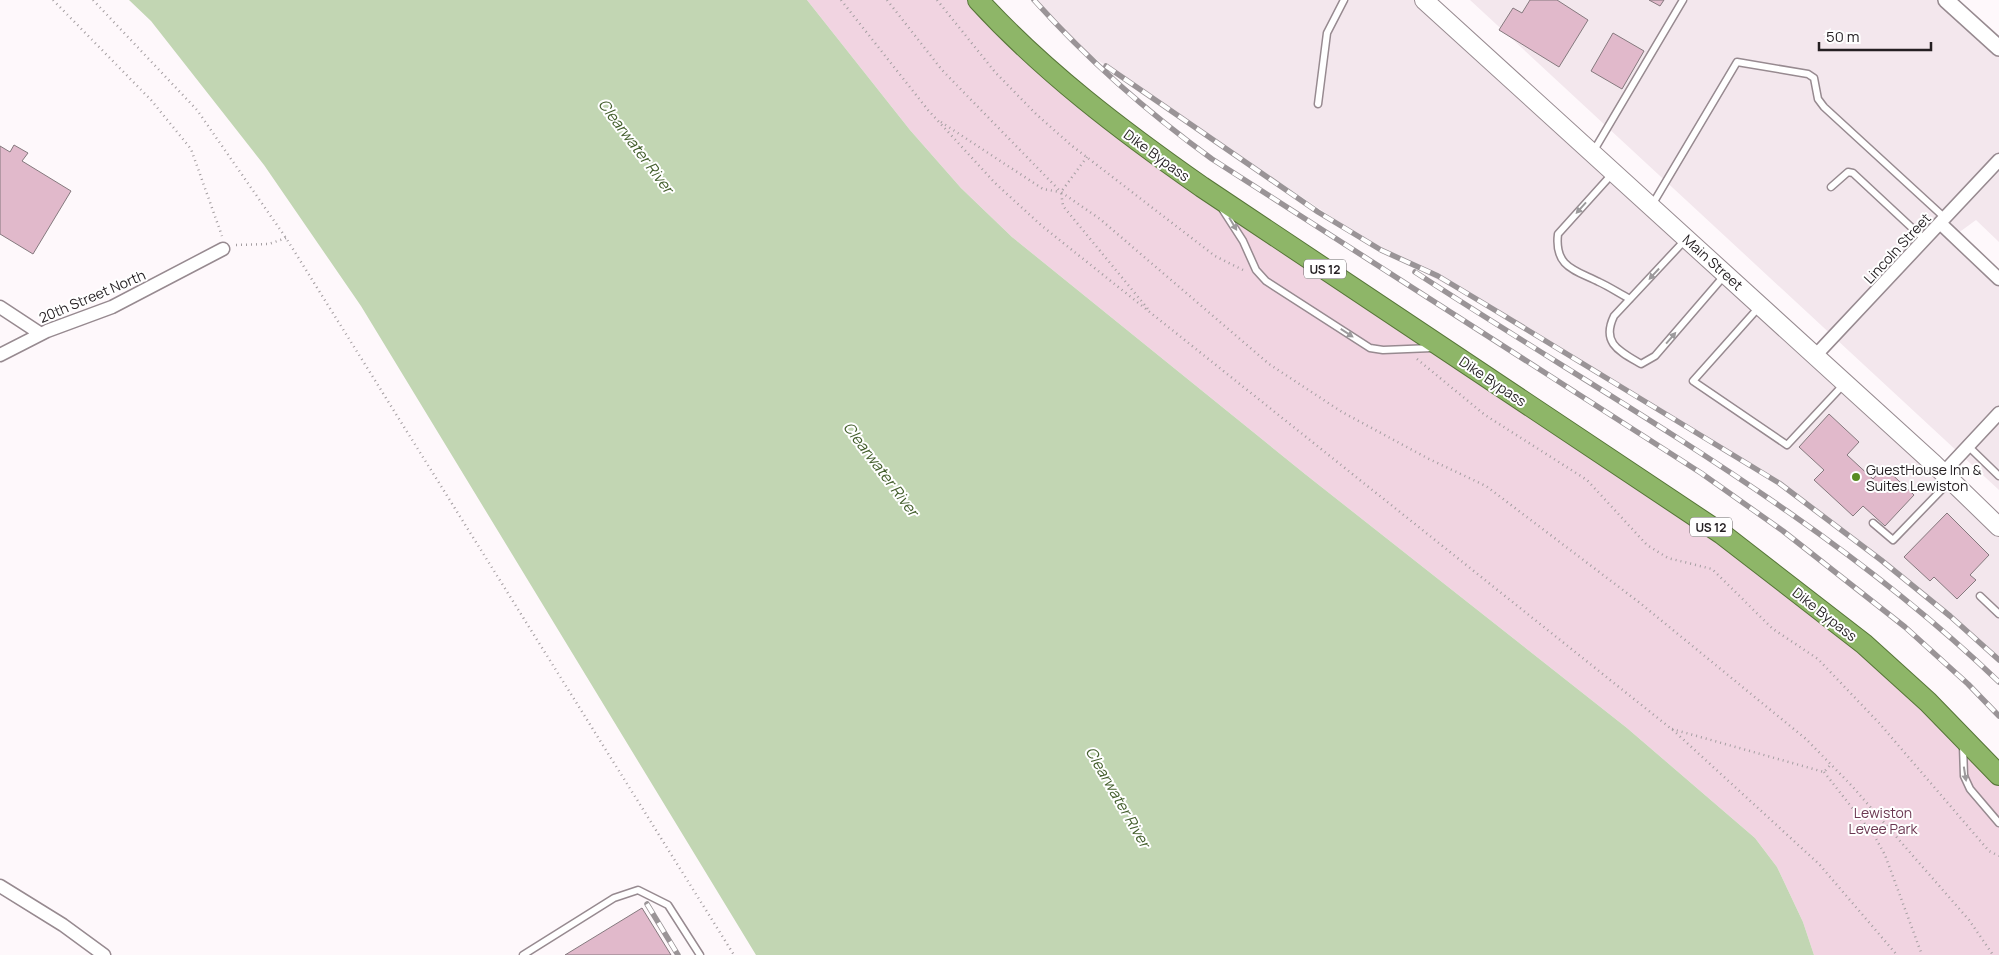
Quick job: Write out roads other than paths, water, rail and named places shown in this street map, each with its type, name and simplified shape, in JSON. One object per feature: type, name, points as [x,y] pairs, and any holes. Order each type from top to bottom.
[{"type":"highway","name":"Dike Bypass","points":[[978,0],[1091,106],[1202,187],[1722,534],[1864,644],[1954,727],[1999,775]]},
{"type":"main road","name":"Main Street","points":[[1432,3],[1593,153],[1947,476],[1999,527]]},
{"type":"street","points":[[1946,0],[1999,48]]},
{"type":"street","name":"Lincoln Street","points":[[1815,356],[1999,160]]},
{"type":"street","points":[[1943,221],[1999,279]]},
{"type":"street","name":"20th Street North","points":[[0,355],[41,334],[112,306],[227,245]]},
{"type":"street","points":[[0,308],[41,334]]},
{"type":"street","points":[[1947,476],[1968,446],[1999,413]]},
{"type":"street","points":[[0,886],[63,925],[104,955]]},
{"type":"lane","points":[[1318,104],[1327,33],[1344,0]]},
{"type":"lane","points":[[1593,153],[1683,0]]},
{"type":"lane","points":[[1651,206],[1737,62],[1808,74],[1814,78],[1818,99],[1824,107],[1943,221]]},
{"type":"lane","points":[[1614,172],[1558,234],[1557,247],[1562,260],[1580,274],[1599,281],[1630,299]]},
{"type":"lane","points":[[1831,187],[1848,172],[1853,172],[1925,240]]},
{"type":"lane","points":[[1202,187],[1229,218],[1256,270],[1266,281],[1370,348],[1383,350],[1431,348],[1449,351]]},
{"type":"lane","points":[[1687,238],[1614,316],[1608,330],[1610,339],[1626,355],[1641,364],[1655,356],[1726,274]]},
{"type":"lane","points":[[1760,306],[1693,381],[1787,445],[1844,383]]},
{"type":"lane","points":[[1968,446],[1999,476]]},
{"type":"lane","points":[[1873,523],[1893,540],[1947,476]]},
{"type":"lane","points":[[1980,596],[1999,614]]},
{"type":"lane","points":[[1954,727],[1962,743],[1964,776],[1970,789],[1999,823]]},
{"type":"lane","points":[[523,955],[614,898],[638,890],[668,905],[700,955]]},
{"type":"water","name":"Clearwater River","points":[[129,0],[807,0],[910,130],[961,188],[1012,237],[1305,474],[1627,728],[1755,838],[1777,867],[1803,922],[1814,955],[756,955],[361,306],[264,165],[151,21]]},
{"type":"railway","points":[[1034,0],[1118,84],[1164,123],[1212,159],[1701,473],[1783,531],[1905,627],[1968,684],[1999,716]]},
{"type":"railway","points":[[1106,66],[1318,212],[1381,250],[1438,276],[1779,483],[1881,560],[1950,616],[1999,660]]},
{"type":"railway","points":[[1415,272],[1642,415],[1791,514],[1863,566],[1932,622],[1999,682]]},
{"type":"railway","points":[[647,904],[678,955]]},
{"type":"place","name":"GuestHouse Inn & Suites Lewiston","points":[[1856,477]]},
{"type":"park label","name":"Lewiston Levee Park","points":[[1883,820]]}]
